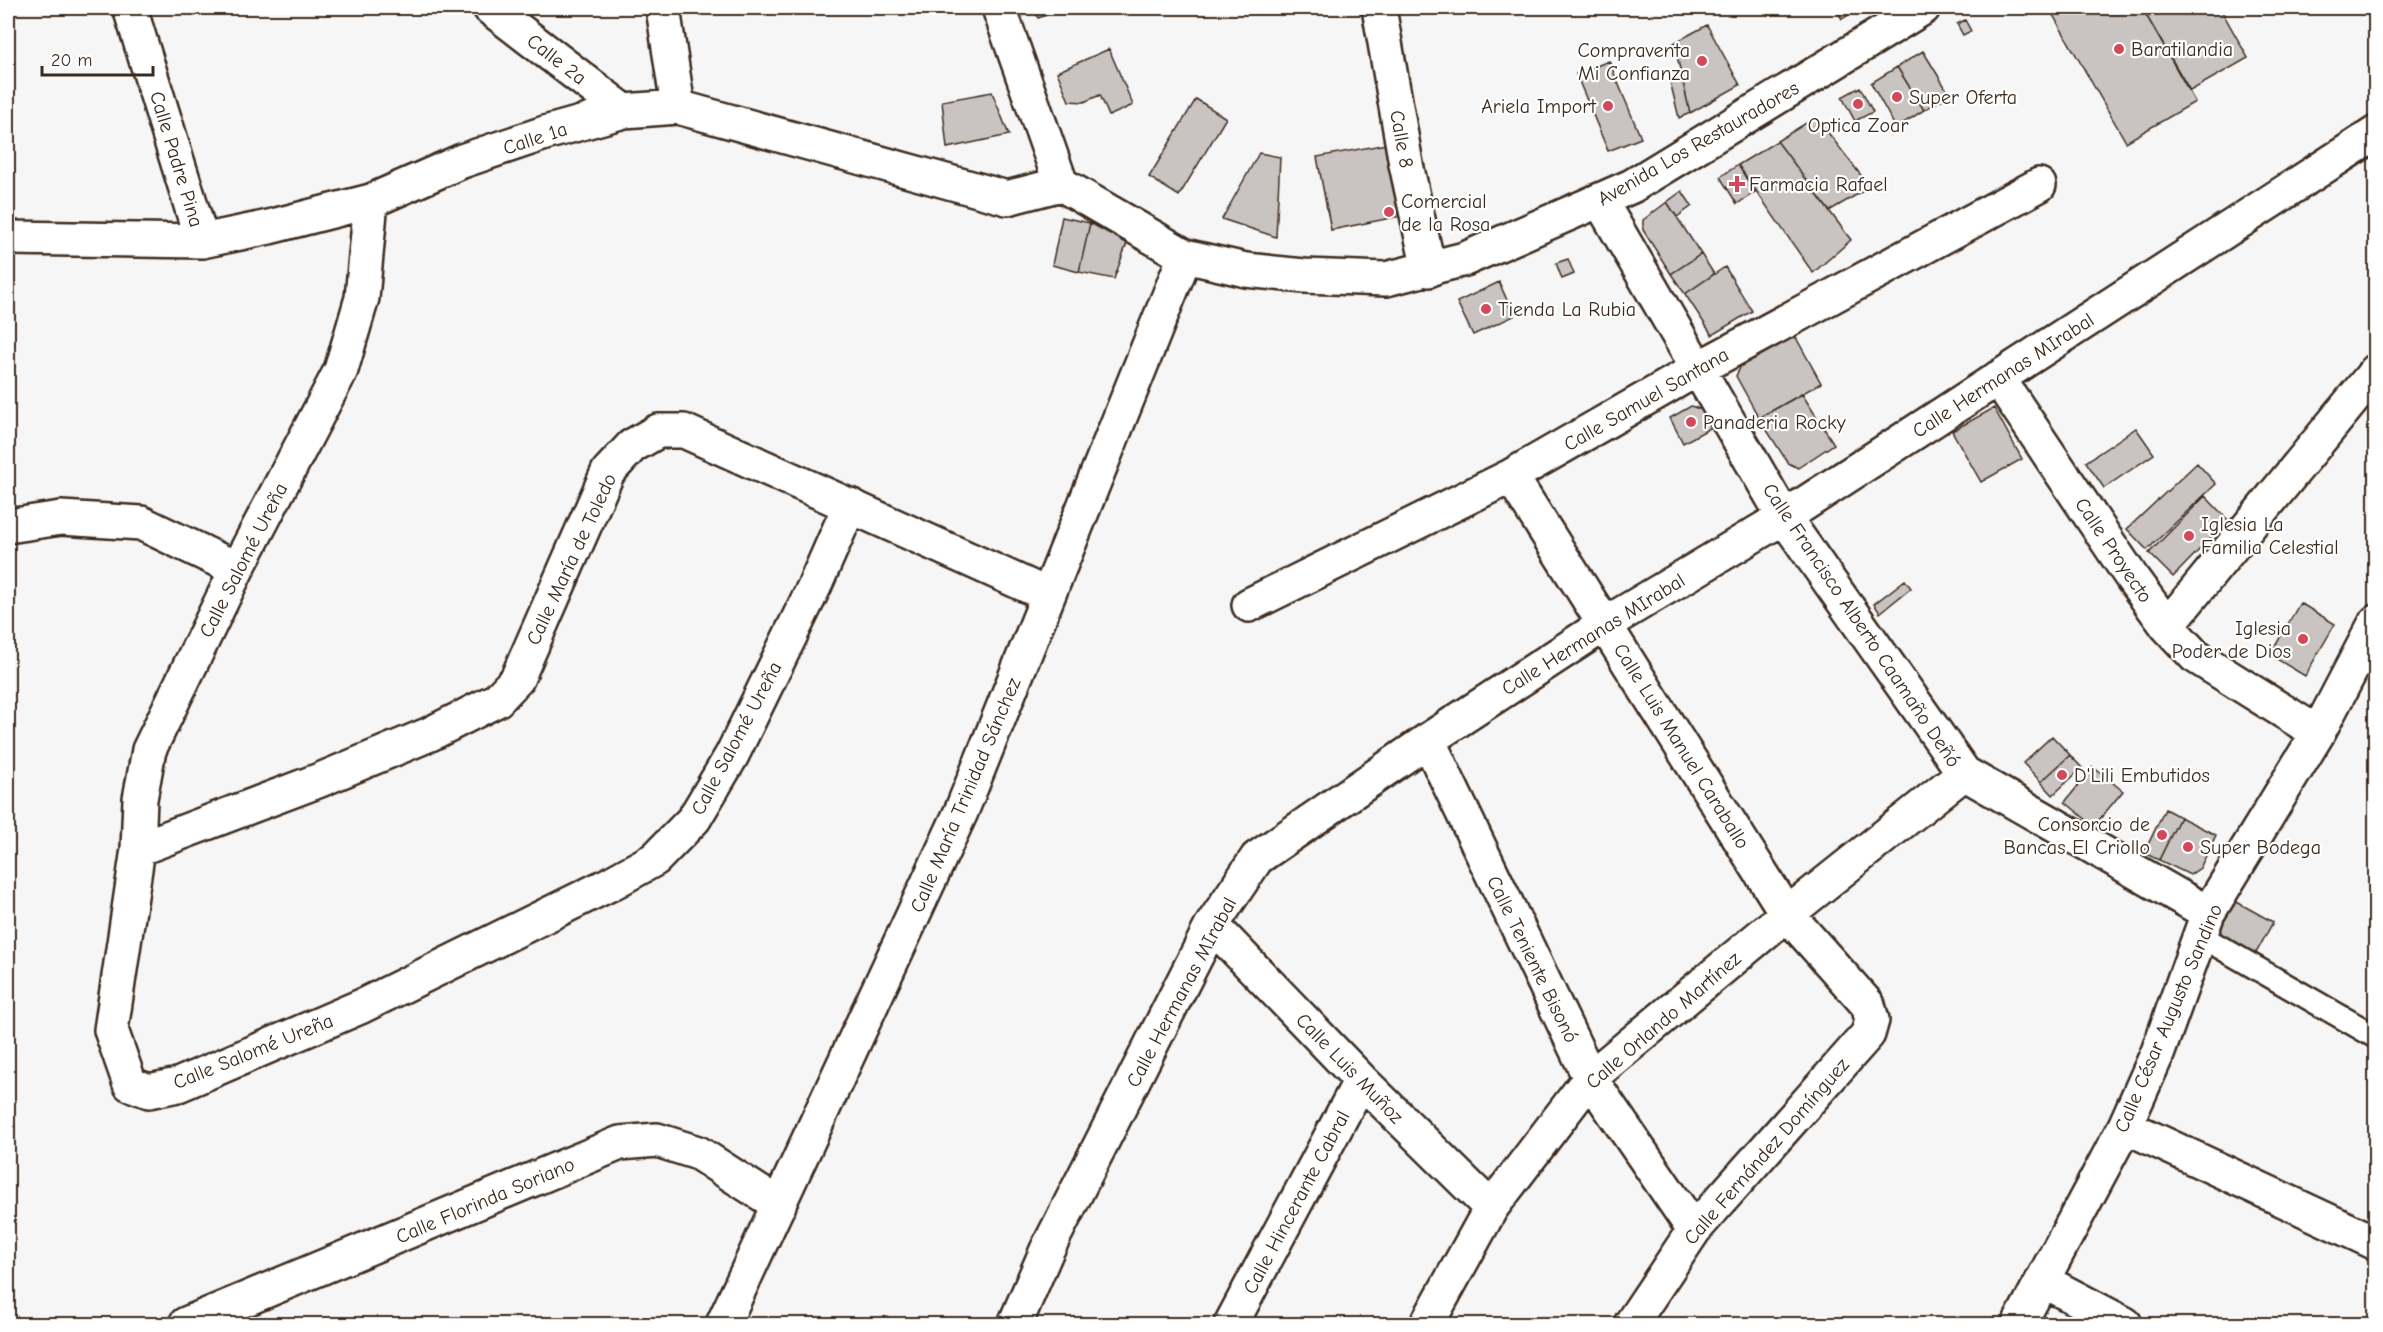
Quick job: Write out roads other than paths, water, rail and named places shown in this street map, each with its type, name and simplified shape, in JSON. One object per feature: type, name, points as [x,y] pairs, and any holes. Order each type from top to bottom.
[{"type":"street","name":"Calle Padre Pina","points":[[130,8],[202,241]]},
{"type":"street","name":"Calle 2a","points":[[489,8],[624,111]]},
{"type":"street","points":[[663,8],[678,107]]},
{"type":"street","points":[[999,8],[1061,184]]},
{"type":"street","name":"Calle 8","points":[[1380,8],[1406,164],[1429,270]]},
{"type":"street","name":"Avenida Los Restauradores","points":[[1061,184],[1185,256],[1246,270],[1304,276],[1386,279],[1429,270],[1464,259],[1601,202],[1632,186],[1923,8]]},
{"type":"street","name":"Calle 1a","points":[[8,238],[202,241],[371,201],[462,161],[545,133],[624,111],[678,107],[1007,198],[1061,184]]},
{"type":"street","name":"Calle Hermanas MIrabal","points":[[1015,1324],[1047,1251],[1212,924],[1257,858],[1428,740],[1605,624],[1784,517],[2376,133]]},
{"type":"street","name":"Calle Samuel Santana","points":[[1249,605],[1511,476],[1699,368],[2039,185]]},
{"type":"street","name":"Calle Salomé Ureña","points":[[371,201],[362,298],[341,370],[237,569],[149,750],[140,799],[138,849],[111,1030],[130,1084],[149,1091],[178,1085],[362,1006],[655,860],[694,819],[732,755],[814,587],[850,505]]},
{"type":"street","name":"Calle Francisco Alberto Caamaño Deñó","points":[[1601,202],[1784,517],[1964,774],[2204,924]]},
{"type":"street","name":"Calle María Trinidad Sánchez","points":[[723,1324],[962,812],[1185,256]]},
{"type":"street","points":[[2167,626],[2376,371]]},
{"type":"street","name":"Calle Proyecto","points":[[1998,378],[2132,578],[2167,626],[2195,656],[2318,733]]},
{"type":"street","name":"Calle María de Toledo","points":[[138,849],[320,780],[430,734],[497,700],[517,679],[608,472],[632,446],[658,431],[684,430],[1048,595]]},
{"type":"street","name":"Calle Luis Manuel Caraballo","points":[[1511,476],[1787,914],[1868,1005]]},
{"type":"street","points":[[8,526],[61,519],[141,523],[237,569]]},
{"type":"street","name":"Calle César Augusto Sandino","points":[[2019,1324],[2125,1126],[2157,1052],[2204,924],[2318,733],[2376,622]]},
{"type":"street","name":"Calle Teniente Bisonó","points":[[1428,740],[1590,1078],[1694,1230]]},
{"type":"street","name":"Calle Orlando Martínez","points":[[1427,1324],[1491,1208],[1590,1078],[1787,914],[1964,774]]},
{"type":"street","name":"Calle Luis Muñoz","points":[[1212,924],[1361,1080],[1491,1208]]},
{"type":"street","name":"Calle Fernández Domínguez","points":[[1631,1324],[1694,1230],[1868,1034],[1872,1020],[1868,1005]]},
{"type":"street","name":"Calle Hincerante Cabral","points":[[1231,1324],[1361,1080]]},
{"type":"street","points":[[2125,1126],[2376,1243]]},
{"type":"street","name":"Calle Florinda Soriano","points":[[186,1324],[620,1143],[657,1140],[698,1153],[779,1205]]},
{"type":"street","points":[[2043,1281],[2125,1324]]},
{"type":"lane","name":"Calle Francisco Alberto Caamaño Deñó","points":[[2204,924],[2376,1037]]},
{"type":"place","name":"Baratilandia","points":[[2119,49]]},
{"type":"place","name":"Compraventa Mi Confianza","points":[[1702,61]]},
{"type":"place","name":"Super Oferta","points":[[1897,97]]},
{"type":"place","name":"Optica Zoar","points":[[1858,104]]},
{"type":"place","name":"Ariela Import","points":[[1608,106]]},
{"type":"place","name":"Farmacia Rafael","points":[[1737,184]]},
{"type":"place","name":"Comercial de la Rosa","points":[[1389,212]]},
{"type":"place","name":"Tienda La Rubia","points":[[1486,309]]},
{"type":"place","name":"Panaderia Rocky","points":[[1691,422]]},
{"type":"place","name":"Iglesia La Familia Celestial","points":[[2189,536]]},
{"type":"place","name":"Iglesia Poder de Dios","points":[[2303,639]]},
{"type":"place","name":"D'Lili Embutidos","points":[[2062,775]]},
{"type":"place","name":"Consorcio de Bancas El Criollo","points":[[2162,835]]},
{"type":"place","name":"Super Bodega","points":[[2188,847]]}]
